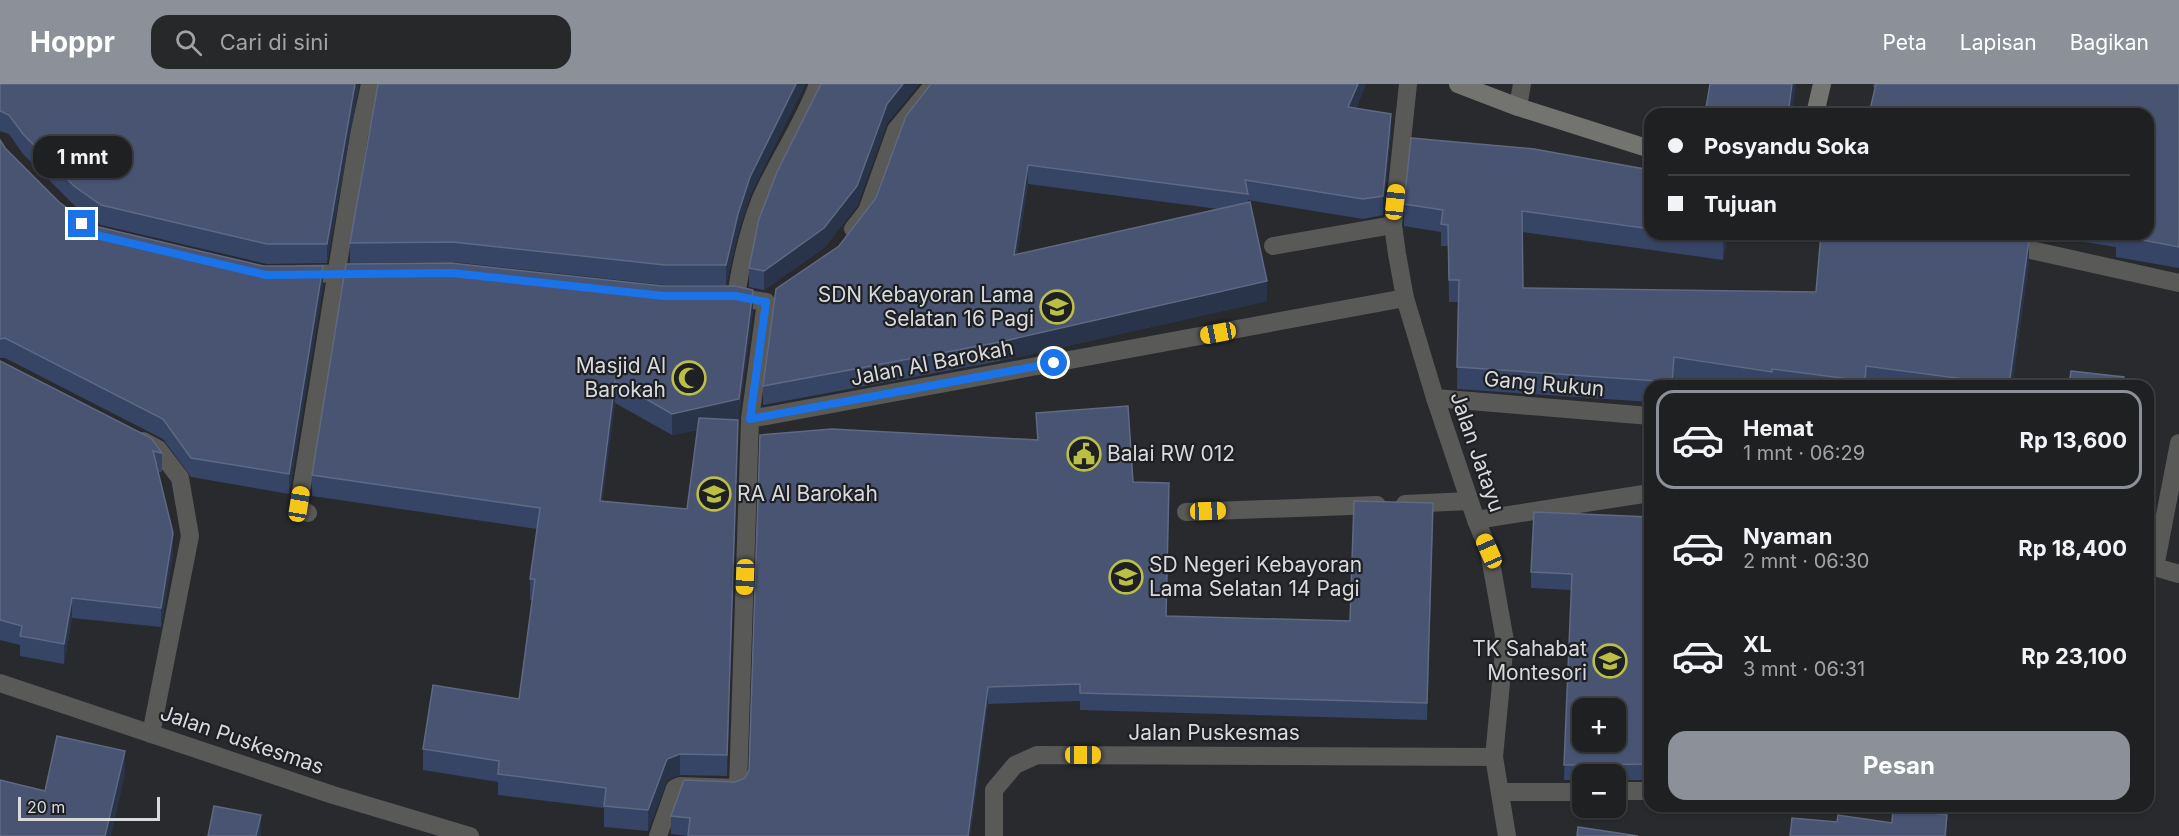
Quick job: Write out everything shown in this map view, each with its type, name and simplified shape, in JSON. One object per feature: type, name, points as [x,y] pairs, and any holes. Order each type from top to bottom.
[{"type":"street","points":[[308,513],[302,510],[299,504],[336,274],[370,84]]},
{"type":"street","points":[[736,296],[743,253],[761,200],[806,116],[818,84]]},
{"type":"street","points":[[839,247],[867,211],[896,130],[934,84]]},
{"type":"street","name":"Jalan Jatayu","points":[[1408,84],[1393,225],[1405,298],[1469,501],[1489,551],[1504,641],[1494,757],[1507,836]]},
{"type":"street","points":[[1458,84],[1518,107],[1644,147]]},
{"type":"street","points":[[1518,107],[1522,84]]},
{"type":"street","points":[[1816,108],[1822,84]]},
{"type":"street","points":[[1273,246],[1393,225]]},
{"type":"street","points":[[1986,240],[2179,283]]},
{"type":"street","points":[[278,274],[382,273]]},
{"type":"street","points":[[658,836],[675,788],[680,786],[735,788],[738,786],[750,419],[766,302],[784,289]]},
{"type":"street","points":[[712,296],[736,296],[766,302]]},
{"type":"street","name":"Jalan Al Barokah","points":[[750,419],[1405,298]]},
{"type":"street","name":"Gang Rukun","points":[[1435,398],[1644,415]]},
{"type":"street","points":[[127,433],[159,449],[180,478],[190,536],[151,734]]},
{"type":"street","points":[[2154,554],[2179,443]]},
{"type":"street","points":[[1476,520],[1644,493]]},
{"type":"street","points":[[1186,512],[1469,501]]},
{"type":"street","points":[[2154,568],[2179,574]]},
{"type":"street","name":"Jalan Puskesmas","points":[[0,683],[333,795],[470,836]]},
{"type":"street","name":"Jalan Puskesmas","points":[[994,836],[994,790],[1015,765],[1037,754],[1494,757]]},
{"type":"street","points":[[1626,791],[1644,791]]},
{"type":"street","points":[[1500,792],[1572,792]]},
{"type":"building","points":[[0,84],[355,84],[327,244],[267,244],[101,205],[74,186],[23,134],[9,115],[0,111]]},
{"type":"building","points":[[378,84],[796,84],[750,177],[738,214],[726,265],[665,265],[453,242],[350,243]]},
{"type":"building","points":[[821,84],[903,84],[887,104],[857,186],[824,228],[764,271],[749,268],[759,219],[777,172]]},
{"type":"building","points":[[931,84],[1358,84],[1348,107],[1391,114],[1383,196],[1363,199],[1245,180],[1248,194],[1028,165],[1014,255],[1250,202],[1267,281],[1000,342],[763,386],[776,289],[839,246],[876,198],[906,116]]},
{"type":"building","points":[[1710,84],[1792,84],[1789,108],[1706,108]]},
{"type":"building","points":[[1876,84],[2179,84],[2179,247],[2142,240],[2154,240],[2154,108],[1870,108]]},
{"type":"building","points":[[1411,138],[1534,149],[1644,169],[1644,228],[1522,211],[1523,288],[1816,292],[1820,240],[2029,240],[2010,380],[1971,380],[1866,366],[1865,380],[1857,380],[1772,369],[1772,372],[1674,357],[1672,380],[1457,367],[1459,280],[1449,280],[1448,225],[1441,224],[1443,210],[1404,204]]},
{"type":"building","points":[[0,140],[5,148],[59,202],[90,225],[263,266],[323,266],[289,474],[191,458],[163,419],[5,338],[0,339]]},
{"type":"building","points":[[451,263],[663,286],[735,286],[753,290],[739,399],[672,414],[615,381],[600,501],[687,509],[699,418],[738,420],[727,755],[680,754],[667,759],[648,810],[604,806],[606,788],[498,774],[499,761],[423,749],[433,685],[519,699],[535,579],[530,579],[540,508],[312,475],[346,264]]},
{"type":"building","points":[[0,361],[151,438],[162,453],[153,451],[173,533],[161,608],[72,598],[64,644],[20,636],[22,626],[0,620]]},
{"type":"building","points":[[2071,371],[2124,377],[2124,380],[2070,380]]},
{"type":"building","points":[[1128,406],[1133,482],[1169,483],[1166,616],[1350,621],[1354,501],[1433,503],[1427,703],[1080,693],[1080,684],[988,687],[968,836],[688,836],[690,818],[671,816],[684,780],[735,782],[745,778],[749,770],[760,435],[832,429],[1038,440],[1036,413]]},
{"type":"building","points":[[1534,512],[1644,517],[1644,764],[1564,765],[1572,574],[1531,572]]},
{"type":"building","points":[[57,736],[125,751],[105,836],[0,836],[0,780],[45,791]]},
{"type":"building","points":[[214,806],[261,815],[256,836],[208,836]]},
{"type":"building","points":[[1893,812],[1947,815],[1945,836],[1790,836],[1792,818],[1837,822],[1838,815],[1892,823]]},
{"type":"building","points":[[1578,827],[1638,836],[1577,836]]},
{"type":"place","name":"SDN Kebayoran Lama Selatan 16 Pagi","points":[[1057,307]]},
{"type":"place","name":"Masjid Al Barokah","points":[[689,378]]},
{"type":"place","name":"Balai RW 012","points":[[1084,454]]},
{"type":"place","name":"RA Al Barokah","points":[[714,494]]},
{"type":"place","name":"SD Negeri Kebayoran Lama Selatan 14 Pagi","points":[[1126,577]]},
{"type":"place","name":"TK Sahabat Montesori","points":[[1610,661]]},
{"type":"route","points":[[82,224],[96,235],[266,275],[452,273],[664,296],[736,296],[766,302],[750,419],[1054,363]]}]
